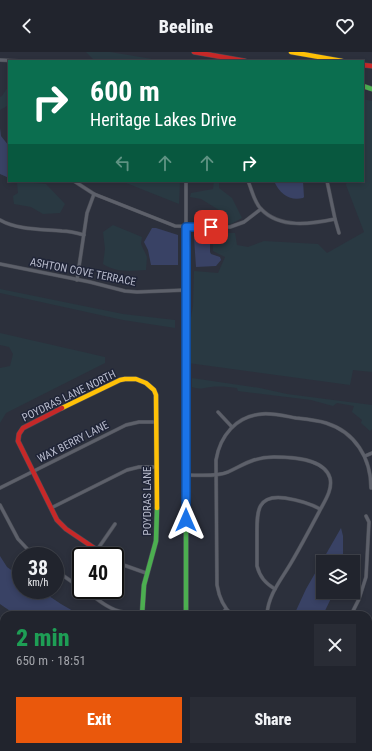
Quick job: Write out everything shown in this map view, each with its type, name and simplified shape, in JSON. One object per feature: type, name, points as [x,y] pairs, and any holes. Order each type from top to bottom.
[{"type":"main road","points":[[194,52],[239,60]]},
{"type":"main road","points":[[291,52],[336,60]]},
{"type":"main road","points":[[186,366],[186,611]]},
{"type":"main road","name":"POYDRAS LANE NORTH","points":[[33,472],[18,441],[19,434],[23,428],[120,380],[126,379],[143,381],[152,387]]},
{"type":"main road","name":"POYDRAS LANE","points":[[142,611],[142,594],[146,573],[156,542],[156,395],[152,387]]},
{"type":"main road","points":[[33,472],[57,520],[66,529],[93,547]]},
{"type":"street","points":[[76,182],[94,194],[170,224],[186,227],[230,227],[244,222],[261,209]]},
{"type":"street","points":[[186,182],[186,366]]},
{"type":"street","points":[[248,182],[253,196],[261,209],[275,219],[288,223],[318,222],[335,219]]},
{"type":"street","points":[[327,182],[339,233]]},
{"type":"street","points":[[77,280],[89,205],[94,194]]},
{"type":"street","points":[[0,220],[38,230],[61,231],[84,235]]},
{"type":"street","name":"ASHTON COVE TERRACE","points":[[0,264],[131,292],[186,290]]},
{"type":"street","points":[[218,412],[232,427]]},
{"type":"street","points":[[226,609],[219,596],[217,584],[216,460],[219,446],[225,435],[232,427],[244,419],[262,414],[325,423],[339,428],[359,446],[365,456],[370,471],[371,488]]},
{"type":"street","name":"WAX BERRY LANE","points":[[0,488],[126,425],[139,422],[156,422]]},
{"type":"street","points":[[365,456],[372,453]]},
{"type":"street","points":[[186,475],[216,475],[228,472],[256,458],[266,457],[282,457],[310,461],[320,465],[328,473],[330,478],[330,489],[301,546],[275,589],[271,597],[268,611]]},
{"type":"street","points":[[51,508],[127,470],[139,467],[156,467]]},
{"type":"street","points":[[275,589],[263,580],[257,566],[258,511],[262,503],[277,497],[301,501],[320,509]]},
{"type":"street","points":[[0,505],[18,539],[26,547]]},
{"type":"street","points":[[353,611],[359,600],[366,577],[368,522],[366,516]]},
{"type":"street","points":[[99,547],[114,524]]},
{"type":"street","points":[[124,565],[146,573]]},
{"type":"street","points":[[98,599],[116,611]]},
{"type":"shaded area","points":[[86,52],[110,52],[158,60],[94,60]]},
{"type":"shaded area","points":[[8,87],[8,106],[0,110],[0,97]]},
{"type":"shaded area","points":[[364,99],[372,101],[372,372],[353,370],[350,385],[188,363],[188,334],[193,306],[194,271],[218,273],[225,257],[213,251],[213,233],[235,233],[237,245],[248,247],[264,241],[318,244],[327,253],[364,232],[346,185],[347,182],[364,182]]},
{"type":"shaded area","points":[[33,182],[46,184],[65,204],[60,213],[43,214],[31,207],[14,204],[13,196],[18,193],[17,183]]},
{"type":"shaded area","points":[[124,182],[180,182],[179,204]]},
{"type":"shaded area","points":[[214,182],[219,182],[219,188],[232,198],[242,218],[231,224],[222,223],[219,210],[201,199],[190,197],[191,193],[213,189]]},
{"type":"shaded area","points":[[113,225],[142,237],[141,244],[147,257],[146,270],[119,270],[103,264],[105,249],[103,232]]},
{"type":"shaded area","points":[[0,289],[123,314],[175,320],[175,328],[123,320],[0,293]]},
{"type":"shaded area","points":[[0,333],[105,357],[105,363],[6,413],[0,423],[0,368],[10,366],[13,354],[9,347],[0,345]]},
{"type":"shaded area","points":[[192,378],[260,388],[287,394],[372,405],[372,429],[370,431],[361,423],[362,420],[352,412],[354,406],[337,403],[333,406],[311,400],[238,391],[237,388],[192,387]]},
{"type":"water","points":[[0,128],[1,136],[8,145],[8,178],[0,174]]},
{"type":"water","points":[[275,182],[303,182],[304,197],[298,199],[289,197],[279,190]]},
{"type":"water","points":[[152,228],[178,235],[178,265],[151,265],[148,250],[144,242]]},
{"type":"water","points":[[201,235],[210,237],[211,254],[220,257],[221,260],[216,266],[196,267],[194,238],[195,236]]},
{"type":"water","points":[[341,528],[343,536],[343,555],[326,555]]},
{"type":"water","points":[[0,556],[7,567],[12,571],[12,599],[54,599],[73,611],[10,611],[0,604]]},
{"type":"water","points":[[316,572],[316,599],[331,599],[325,611],[296,611]]},
{"type":"traffic: fast","points":[[364,86],[372,89]]},
{"type":"traffic: fast","points":[[142,611],[144,585],[156,541],[157,508]]},
{"type":"traffic: fast","points":[[186,518],[186,611]]},
{"type":"traffic: slow","points":[[291,52],[336,60]]},
{"type":"traffic: slow","points":[[186,366],[186,518]]},
{"type":"traffic: slow","points":[[62,408],[125,379],[136,379],[146,383],[154,390],[156,395],[157,508]]},
{"type":"traffic: jam","points":[[194,52],[239,60]]},
{"type":"traffic: jam","points":[[364,65],[372,66]]},
{"type":"traffic: jam","points":[[62,408],[23,428],[19,434],[18,441],[57,520],[66,529],[93,547]]},
{"type":"route","points":[[186,520],[186,227],[211,227]]}]
